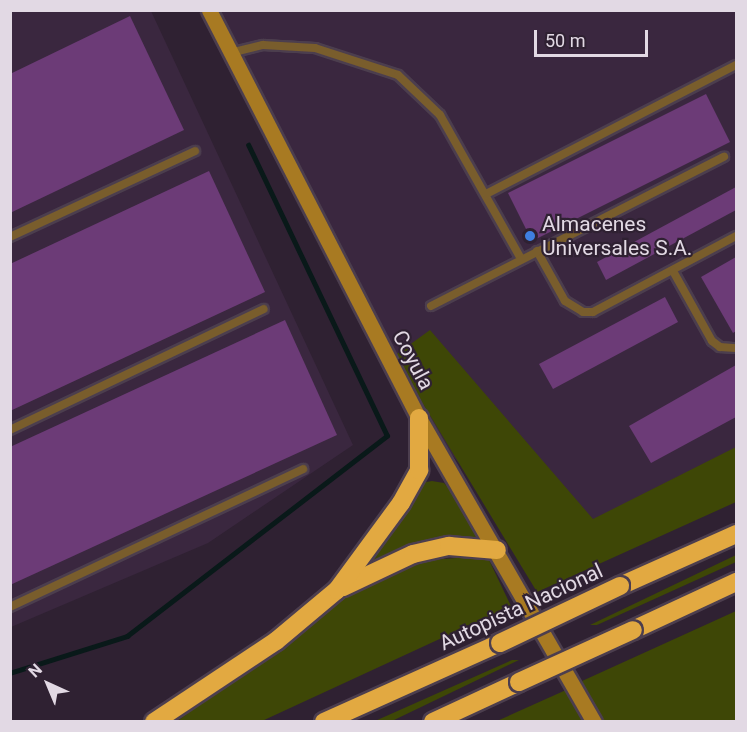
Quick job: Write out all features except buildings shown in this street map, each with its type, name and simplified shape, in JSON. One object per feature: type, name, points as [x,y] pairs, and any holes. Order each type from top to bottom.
[{"type":"highway","points":[[338,590],[401,503],[418,470],[419,418]]},
{"type":"highway","name":"Autopista Nacional","points":[[324,722],[736,534]]},
{"type":"highway","points":[[154,722],[276,641],[338,590],[413,554],[449,546],[497,550]]},
{"type":"highway","points":[[432,722],[736,582]]},
{"type":"street","name":"Coyula","points":[[209,10],[228,54],[419,418],[594,722]]},
{"type":"lane","points":[[228,54],[263,45],[315,48],[398,75],[440,115],[521,259]]},
{"type":"lane","points":[[486,194],[736,65]]},
{"type":"lane","points":[[10,237],[195,151]]},
{"type":"lane","points":[[431,306],[724,157]]},
{"type":"lane","points":[[537,251],[565,301],[583,312],[604,308],[736,236]]},
{"type":"lane","points":[[673,271],[712,341],[720,347],[736,348]]},
{"type":"lane","points":[[10,430],[264,309]]},
{"type":"lane","points":[[10,607],[303,469]]},
{"type":"shaded area","points":[[11,11],[151,11],[353,445],[208,543],[11,627]]},
{"type":"shaded area","name":"Almacenes Universales S.A.","points":[[209,11],[736,11],[736,448],[536,549],[419,418]]},
{"type":"green space","points":[[430,330],[593,519],[736,447],[736,502],[537,592],[394,356]]},
{"type":"green space","points":[[432,481],[444,483],[482,539],[427,541],[364,564],[421,483]]},
{"type":"green space","points":[[736,555],[736,562],[597,625],[590,625]]},
{"type":"green space","points":[[470,557],[489,560],[511,606],[262,721],[176,722],[343,597],[389,573],[430,560]]},
{"type":"green space","points":[[736,611],[736,721],[602,721],[582,681]]},
{"type":"green space","points":[[512,660],[519,660],[392,721],[375,721]]},
{"type":"green space","points":[[566,690],[582,721],[497,721]]},
{"type":"waterway","points":[[10,673],[127,636],[387,436],[248,145]]},
{"type":"place","name":"Almacenes Universales S.A.","points":[[530,236]]}]
